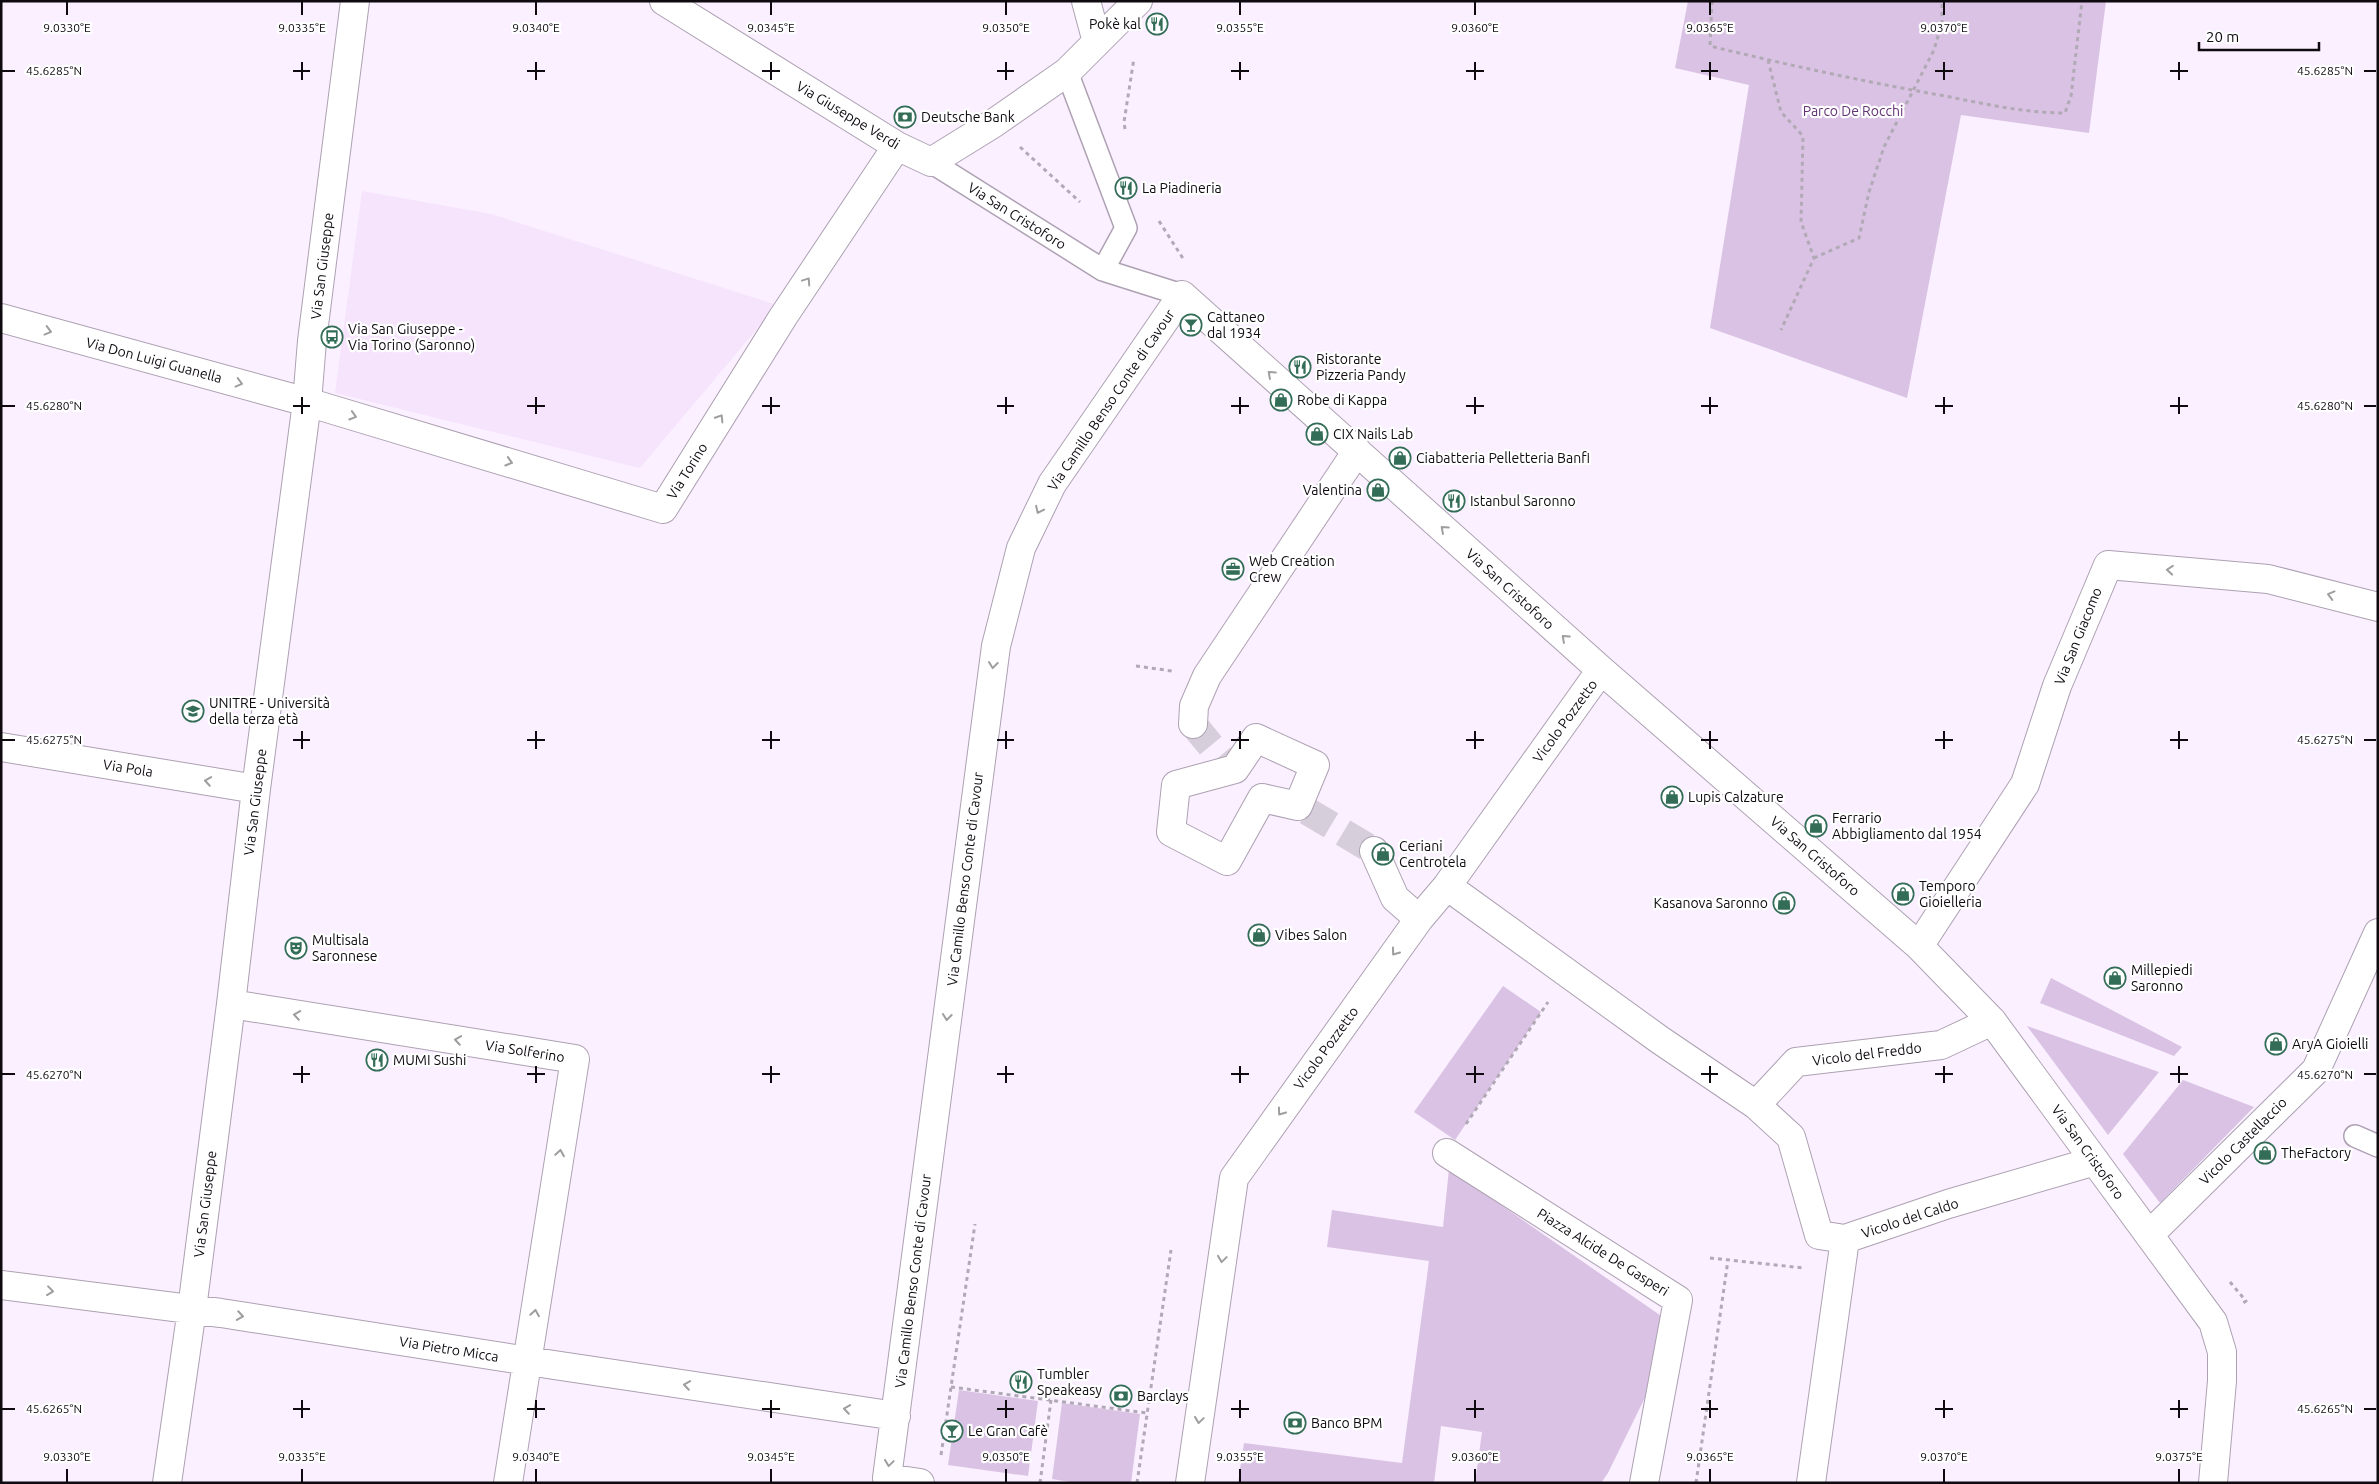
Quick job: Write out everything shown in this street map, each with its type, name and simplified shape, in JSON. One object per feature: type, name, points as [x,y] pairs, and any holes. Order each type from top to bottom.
[{"type":"street","name":"Via San Giuseppe","points":[[167,1483],[192,1309],[231,1004],[256,790],[307,402],[355,1]]},
{"type":"street","name":"Via Giuseppe Verdi","points":[[664,1],[897,146],[931,162]]},
{"type":"street","points":[[1086,1],[1097,42]]},
{"type":"street","points":[[931,162],[994,123],[1068,72],[1138,1]]},
{"type":"street","name":"Via Torino","points":[[307,402],[663,508],[783,317],[897,146]]},
{"type":"street","name":"Via San Cristoforo","points":[[1182,295],[1601,670],[1919,946],[1992,1021],[2213,1322],[2222,1352],[2222,1382],[2214,1483]]},
{"type":"street","name":"Via Camillo Benso Conte di Cavour","points":[[920,1483],[887,1478],[996,646],[1021,548],[1052,484],[1182,295]]},
{"type":"street","name":"Via Don Luigi Guanella","points":[[1,318],[307,402]]},
{"type":"street","points":[[1193,724],[1194,706],[1207,676],[1357,451]]},
{"type":"street","name":"Via San Giacomo","points":[[1919,946],[2025,784],[2057,686],[2108,565],[2268,579],[2378,607]]},
{"type":"street","name":"Vicolo Pozzetto","points":[[1190,1483],[1234,1178],[1418,919],[1447,886],[1601,670]]},
{"type":"street","points":[[1256,738],[1315,765],[1303,808],[1262,798],[1227,861],[1171,832],[1176,785],[1230,766],[1256,738]]},
{"type":"street","name":"Via Pola","points":[[1,747],[256,790]]},
{"type":"street","points":[[1230,766],[1303,808]]},
{"type":"street","points":[[1374,851],[1395,898],[1418,919]]},
{"type":"street","points":[[1447,886],[1567,973],[1756,1104],[1791,1137],[1819,1235],[1845,1239]]},
{"type":"street","name":"Vicolo Castellaccio","points":[[2149,1235],[2316,1070],[2378,933]]},
{"type":"street","name":"Via Solferino","points":[[231,1004],[575,1059],[527,1361]]},
{"type":"street","name":"Vicolo del Freddo","points":[[1756,1104],[1796,1062],[1941,1045],[1992,1021]]},
{"type":"street","name":"Piazza Alcide De Gasperi","points":[[1447,1153],[1678,1300],[1644,1483]]},
{"type":"street","name":"Vicolo del Caldo","points":[[1811,1483],[1845,1239],[1948,1204],[2095,1161]]},
{"type":"street","name":"Via Pietro Micca","points":[[1,1285],[192,1309],[896,1416]]},
{"type":"street","points":[[508,1483],[527,1361]]},
{"type":"lane","points":[[1068,72],[1126,228],[1103,270]]},
{"type":"lane","name":"Via San Cristoforo","points":[[931,162],[1103,270],[1182,295]]},
{"type":"lane","points":[[2355,1136],[2378,1146]]},
{"type":"path","points":[[1712,1],[1710,46],[1912,90],[2038,113],[2065,113],[2071,96],[2082,1]]},
{"type":"path","points":[[1781,330],[1814,258],[1859,238],[1869,192],[1884,147],[1934,50],[1942,22],[1942,1]]},
{"type":"path","points":[[1125,131],[1124,122],[1134,58]]},
{"type":"path","points":[[1768,60],[1781,112],[1803,136],[1801,222],[1814,258]]},
{"type":"path","points":[[1154,214],[1185,261]]},
{"type":"path","points":[[1447,1153],[1567,973]]},
{"type":"path","points":[[940,1464],[975,1224]]},
{"type":"path","points":[[1137,1483],[1171,1250]]},
{"type":"path","points":[[1710,1258],[1804,1268]]},
{"type":"path","points":[[1696,1483],[1728,1260]]},
{"type":"path","points":[[951,1388],[1147,1413]]},
{"type":"path","points":[[1040,1483],[1051,1400]]},
{"type":"shaded area","points":[[362,191],[491,214],[777,305],[640,468],[335,393]]},
{"type":"green space","name":"Parco De Rocchi","points":[[1688,1],[2106,1],[2089,133],[1961,115],[1907,398],[1710,328],[1749,85],[1675,68]]},
{"type":"green space","points":[[2051,978],[2182,1047],[2174,1056],[2040,1003]]},
{"type":"green space","points":[[1503,986],[1541,1012],[1455,1140],[1414,1112]]},
{"type":"green space","points":[[2027,1026],[2159,1072],[2108,1135]]},
{"type":"green space","points":[[2183,1080],[2254,1107],[2160,1203],[2123,1154]]},
{"type":"green space","points":[[1449,1169],[1667,1320],[1656,1375],[1608,1473],[1601,1483],[1475,1483],[1482,1432],[1441,1426],[1434,1483],[1238,1483],[1244,1443],[1402,1463],[1429,1261],[1327,1247],[1332,1210],[1443,1227]]},
{"type":"green space","points":[[959,1390],[1038,1401],[1028,1476],[948,1465]]},
{"type":"green space","points":[[1062,1403],[1140,1414],[1131,1483],[1076,1483],[1052,1479]]},
{"type":"tunnel","points":[[1193,724],[1225,763]]},
{"type":"tunnel","points":[[1307,811],[1374,851]]},
{"type":"place","name":"Pokè kal","points":[[1157,24]]},
{"type":"place","name":"Deutsche Bank","points":[[905,117]]},
{"type":"place","name":"La Piadineria","points":[[1126,188]]},
{"type":"place","name":"Cattaneo dal 1934","points":[[1191,325]]},
{"type":"place","name":"Via San Giuseppe - Via Torino (Saronno)","points":[[332,337]]},
{"type":"place","name":"Ristorante Pizzeria Pandy","points":[[1300,367]]},
{"type":"place","name":"Robe di Kappa","points":[[1281,400]]},
{"type":"place","name":"CIX Nails Lab","points":[[1317,434]]},
{"type":"place","name":"Ciabatteria Pelletteria Banfi","points":[[1400,458]]},
{"type":"place","name":"Valentina","points":[[1378,490]]},
{"type":"place","name":"Istanbul Saronno","points":[[1454,501]]},
{"type":"place","name":"Web Creation Crew","points":[[1233,569]]},
{"type":"place","name":"UNITRE - Università della terza età","points":[[193,711]]},
{"type":"place","name":"Lupis Calzature","points":[[1672,797]]},
{"type":"place","name":"Ferrario Abbigliamento dal 1954","points":[[1816,826]]},
{"type":"place","name":"Ceriani Centrotela","points":[[1383,854]]},
{"type":"place","name":"Temporo Gioielleria","points":[[1903,894]]},
{"type":"place","name":"Kasanova Saronno","points":[[1784,903]]},
{"type":"place","name":"Vibes Salon","points":[[1259,935]]},
{"type":"place","name":"Multisala Saronnese","points":[[296,948]]},
{"type":"place","name":"Millepiedi Saronno","points":[[2115,978]]},
{"type":"place","name":"AryA Gioielli","points":[[2276,1044]]},
{"type":"place","name":"MUMI Sushi","points":[[377,1060]]},
{"type":"place","name":"TheFactory","points":[[2265,1153]]},
{"type":"place","name":"Tumbler Speakeasy","points":[[1021,1382]]},
{"type":"place","name":"Barclays","points":[[1121,1396]]},
{"type":"place","name":"Banco BPM","points":[[1295,1423]]},
{"type":"place","name":"Le Gran Cafè","points":[[952,1431]]}]
